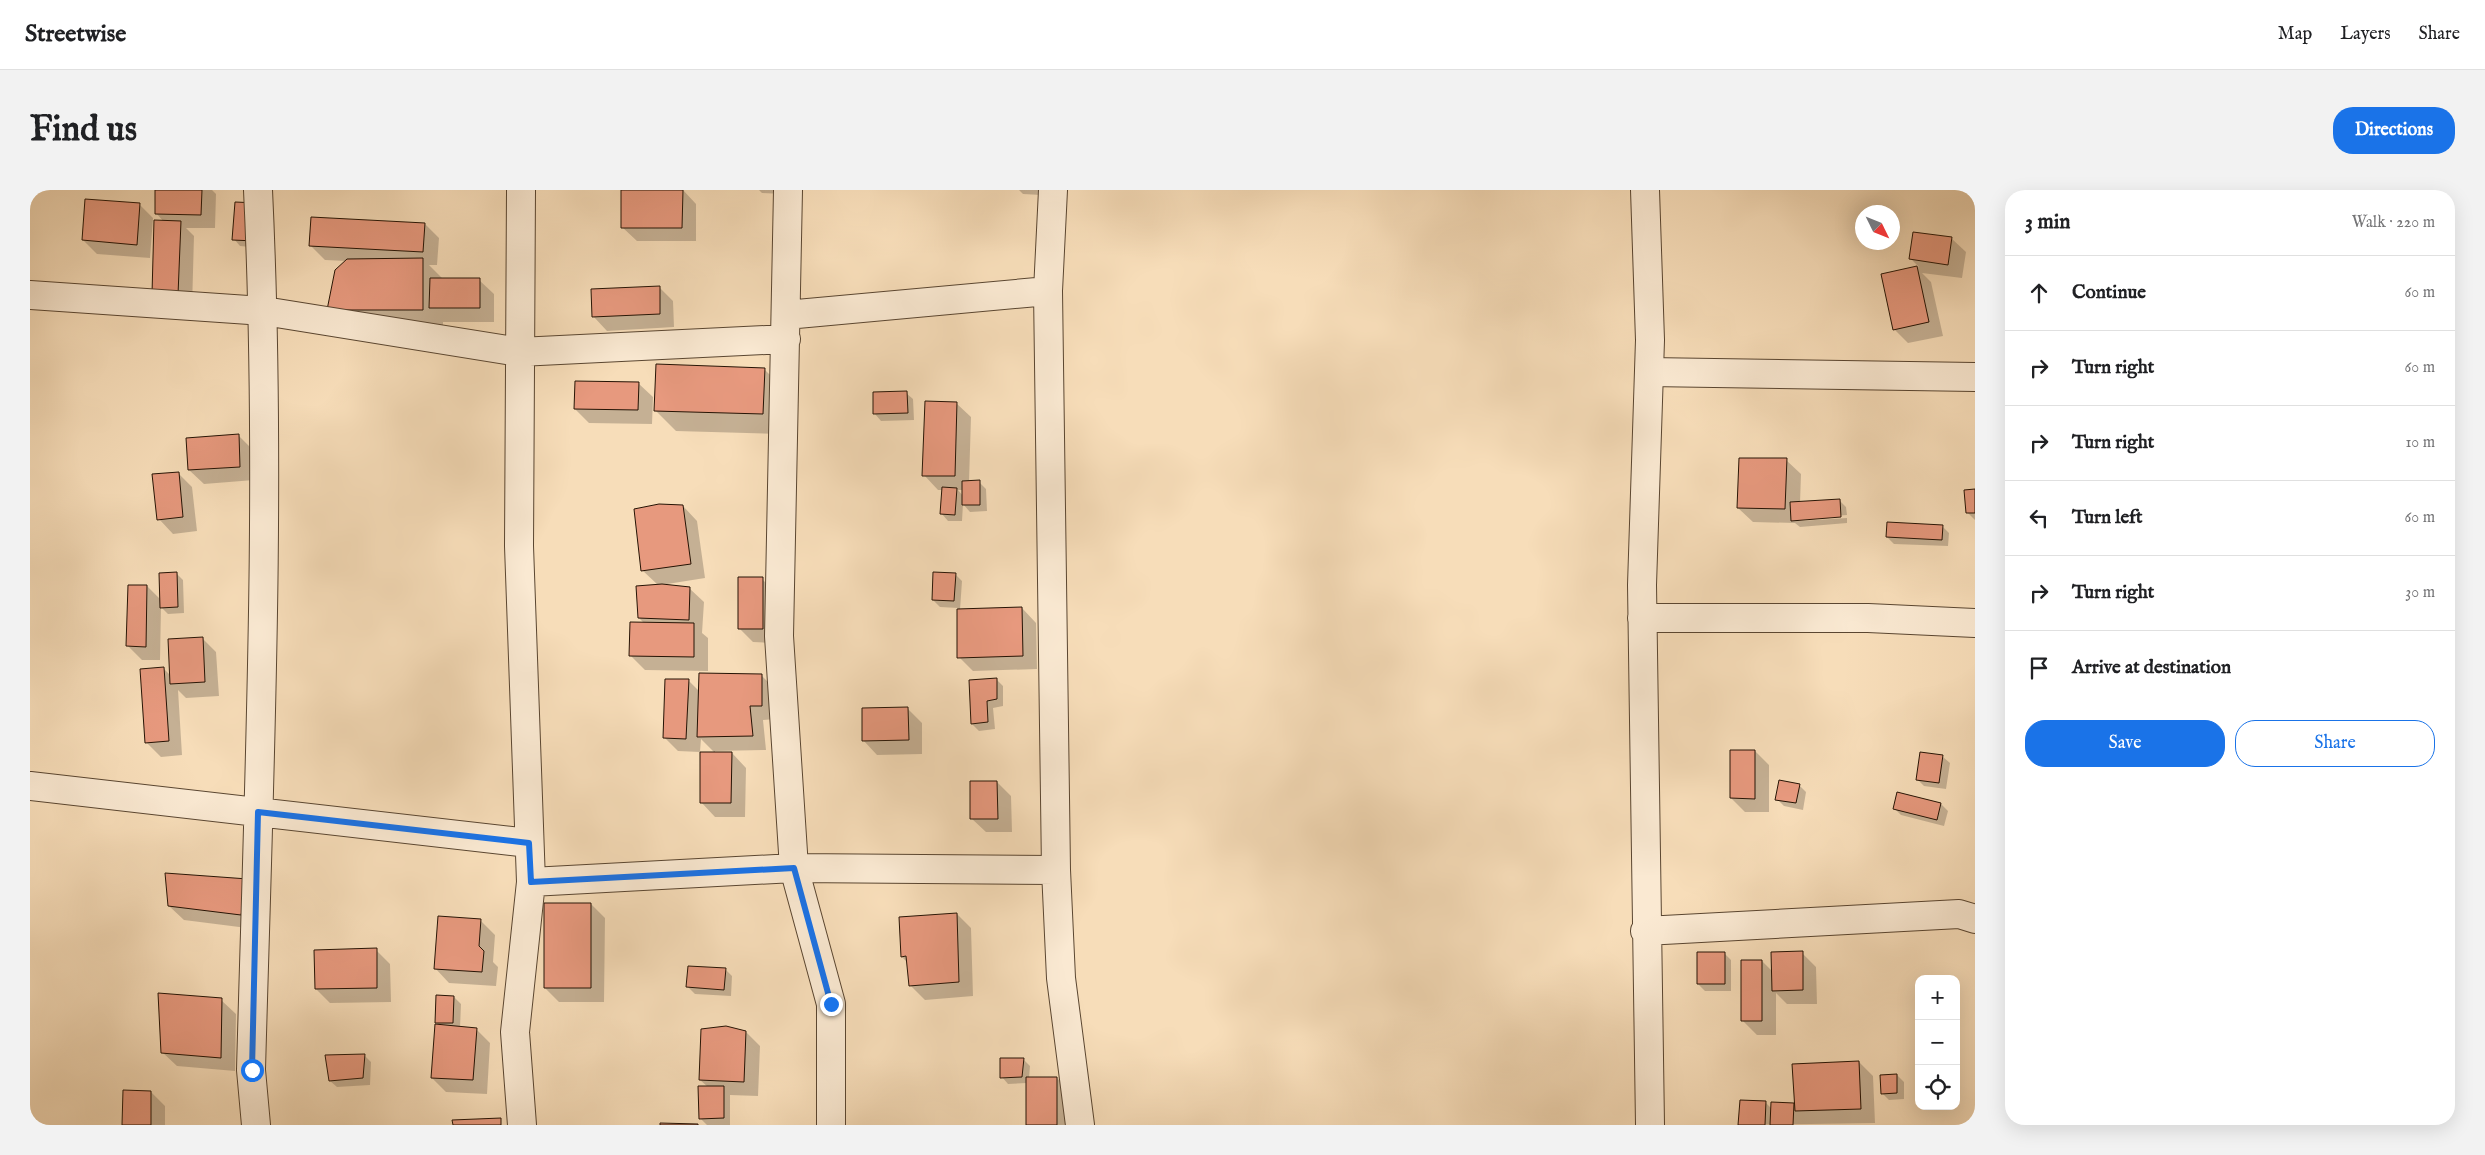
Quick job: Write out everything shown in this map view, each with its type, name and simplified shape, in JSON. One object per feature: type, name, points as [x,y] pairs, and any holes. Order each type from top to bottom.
[{"type":"street","points":[[256,1125],[252,1070],[262,656],[264,311],[258,190]]},
{"type":"street","points":[[521,190],[519,546],[531,882],[515,1032],[522,1125]]},
{"type":"street","points":[[788,190],[779,636],[794,868],[831,1004],[831,1125]]},
{"type":"street","points":[[1053,190],[1048,292],[1056,870],[1061,978],[1080,1125]]},
{"type":"street","points":[[1645,190],[1650,340],[1642,618],[1645,931],[1650,1125]]},
{"type":"street","points":[[30,296],[264,311],[519,352],[786,327],[1048,292]]},
{"type":"street","points":[[1649,372],[1975,377]]},
{"type":"street","points":[[1642,618],[1868,618],[1975,623]]},
{"type":"street","points":[[30,786],[529,843]]},
{"type":"street","points":[[531,882],[794,868],[1056,870]]},
{"type":"street","points":[[1645,931],[1959,914],[1975,919]]},
{"type":"building","points":[[155,190],[202,190],[201,215],[155,214]]},
{"type":"building","points":[[621,190],[683,190],[682,228],[621,228]]},
{"type":"building","points":[[85,199],[140,203],[137,245],[82,240]]},
{"type":"building","points":[[235,202],[258,203],[256,241],[232,240]]},
{"type":"building","points":[[311,217],[425,223],[423,252],[309,246]]},
{"type":"building","points":[[154,220],[181,221],[178,295],[152,294]]},
{"type":"building","points":[[1913,232],[1952,237],[1948,265],[1909,259]]},
{"type":"building","points":[[423,258],[423,310],[327,310],[335,270],[347,259]]},
{"type":"building","points":[[1917,266],[1929,322],[1893,330],[1881,274]]},
{"type":"building","points":[[430,278],[480,278],[480,308],[429,308]]},
{"type":"building","points":[[660,286],[660,314],[592,317],[591,289]]},
{"type":"building","points":[[656,364],[765,368],[763,414],[654,411]]},
{"type":"building","points":[[575,381],[639,382],[638,410],[574,409]]},
{"type":"building","points":[[907,391],[908,413],[873,414],[873,392]]},
{"type":"building","points":[[925,401],[957,402],[955,476],[922,476]]},
{"type":"building","points":[[239,434],[240,467],[188,470],[186,438]]},
{"type":"building","points":[[1739,458],[1787,458],[1785,509],[1737,508]]},
{"type":"building","points":[[179,472],[183,517],[157,520],[152,474]]},
{"type":"building","points":[[980,480],[980,505],[962,505],[962,481]]},
{"type":"building","points":[[942,487],[957,488],[955,515],[940,514]]},
{"type":"building","points":[[1975,489],[1975,513],[1966,513],[1964,490]]},
{"type":"building","points":[[1840,499],[1841,517],[1791,521],[1790,502]]},
{"type":"building","points":[[659,504],[683,505],[691,564],[641,571],[634,509]]},
{"type":"building","points":[[1887,522],[1943,525],[1942,540],[1886,537]]},
{"type":"building","points":[[177,572],[178,607],[160,608],[159,573]]},
{"type":"building","points":[[933,572],[956,573],[954,601],[932,600]]},
{"type":"building","points":[[738,577],[763,577],[763,629],[738,629]]},
{"type":"building","points":[[662,584],[690,587],[689,620],[638,618],[636,586]]},
{"type":"building","points":[[128,585],[147,585],[146,647],[126,646]]},
{"type":"building","points":[[1022,607],[1023,656],[957,658],[957,609]]},
{"type":"building","points":[[630,622],[694,623],[694,657],[629,656]]},
{"type":"building","points":[[203,637],[205,682],[170,684],[168,639]]},
{"type":"building","points":[[164,667],[169,741],[145,743],[140,669]]},
{"type":"building","points":[[699,673],[762,674],[762,706],[750,706],[753,736],[697,737]]},
{"type":"building","points":[[997,678],[997,699],[987,701],[988,722],[971,724],[969,680]]},
{"type":"building","points":[[665,679],[689,679],[686,739],[663,738]]},
{"type":"building","points":[[908,707],[909,740],[862,741],[862,708]]},
{"type":"building","points":[[1730,750],[1755,750],[1755,799],[1730,798]]},
{"type":"building","points":[[700,752],[732,752],[731,803],[700,803]]},
{"type":"building","points":[[1920,752],[1943,755],[1939,783],[1916,780]]},
{"type":"building","points":[[1779,780],[1800,784],[1796,803],[1775,800]]},
{"type":"building","points":[[970,781],[997,781],[998,819],[970,819]]},
{"type":"building","points":[[1897,792],[1941,803],[1937,820],[1893,809]]},
{"type":"building","points":[[165,873],[248,879],[241,915],[168,906]]},
{"type":"building","points":[[544,903],[591,903],[591,988],[544,988]]},
{"type":"building","points":[[957,913],[959,982],[909,986],[906,956],[901,957],[899,917]]},
{"type":"building","points":[[438,916],[481,919],[479,946],[484,951],[482,972],[434,969]]},
{"type":"building","points":[[377,948],[377,988],[315,989],[314,950]]},
{"type":"building","points":[[1803,951],[1803,990],[1772,991],[1771,952]]},
{"type":"building","points":[[1697,952],[1725,952],[1725,984],[1697,984]]},
{"type":"building","points":[[1741,960],[1762,960],[1762,1021],[1741,1021]]},
{"type":"building","points":[[688,966],[726,968],[724,990],[686,987]]},
{"type":"building","points":[[158,993],[222,998],[221,1058],[161,1053]]},
{"type":"building","points":[[436,995],[454,996],[453,1023],[435,1023]]},
{"type":"building","points":[[435,1024],[477,1028],[473,1080],[431,1078]]},
{"type":"building","points":[[726,1026],[746,1031],[744,1082],[699,1080],[701,1029]]},
{"type":"building","points":[[365,1054],[363,1078],[329,1081],[325,1055]]},
{"type":"building","points":[[1000,1058],[1024,1058],[1022,1077],[1000,1078]]},
{"type":"building","points":[[1859,1061],[1861,1109],[1795,1111],[1792,1064]]},
{"type":"building","points":[[1897,1074],[1897,1093],[1881,1094],[1880,1075]]},
{"type":"building","points":[[1026,1077],[1057,1077],[1057,1125],[1026,1125]]},
{"type":"building","points":[[698,1086],[724,1086],[724,1118],[699,1119]]},
{"type":"building","points":[[123,1090],[151,1091],[151,1125],[122,1125]]},
{"type":"building","points":[[1740,1100],[1766,1101],[1765,1125],[1738,1125]]},
{"type":"building","points":[[1771,1102],[1794,1103],[1793,1125],[1770,1125]]},
{"type":"building","points":[[501,1118],[501,1125],[453,1125],[452,1120]]},
{"type":"building","points":[[660,1123],[698,1124],[698,1125],[660,1125]]},
{"type":"route","points":[[252,1070],[258,812],[529,843],[531,882],[794,868],[831,1004]]}]
